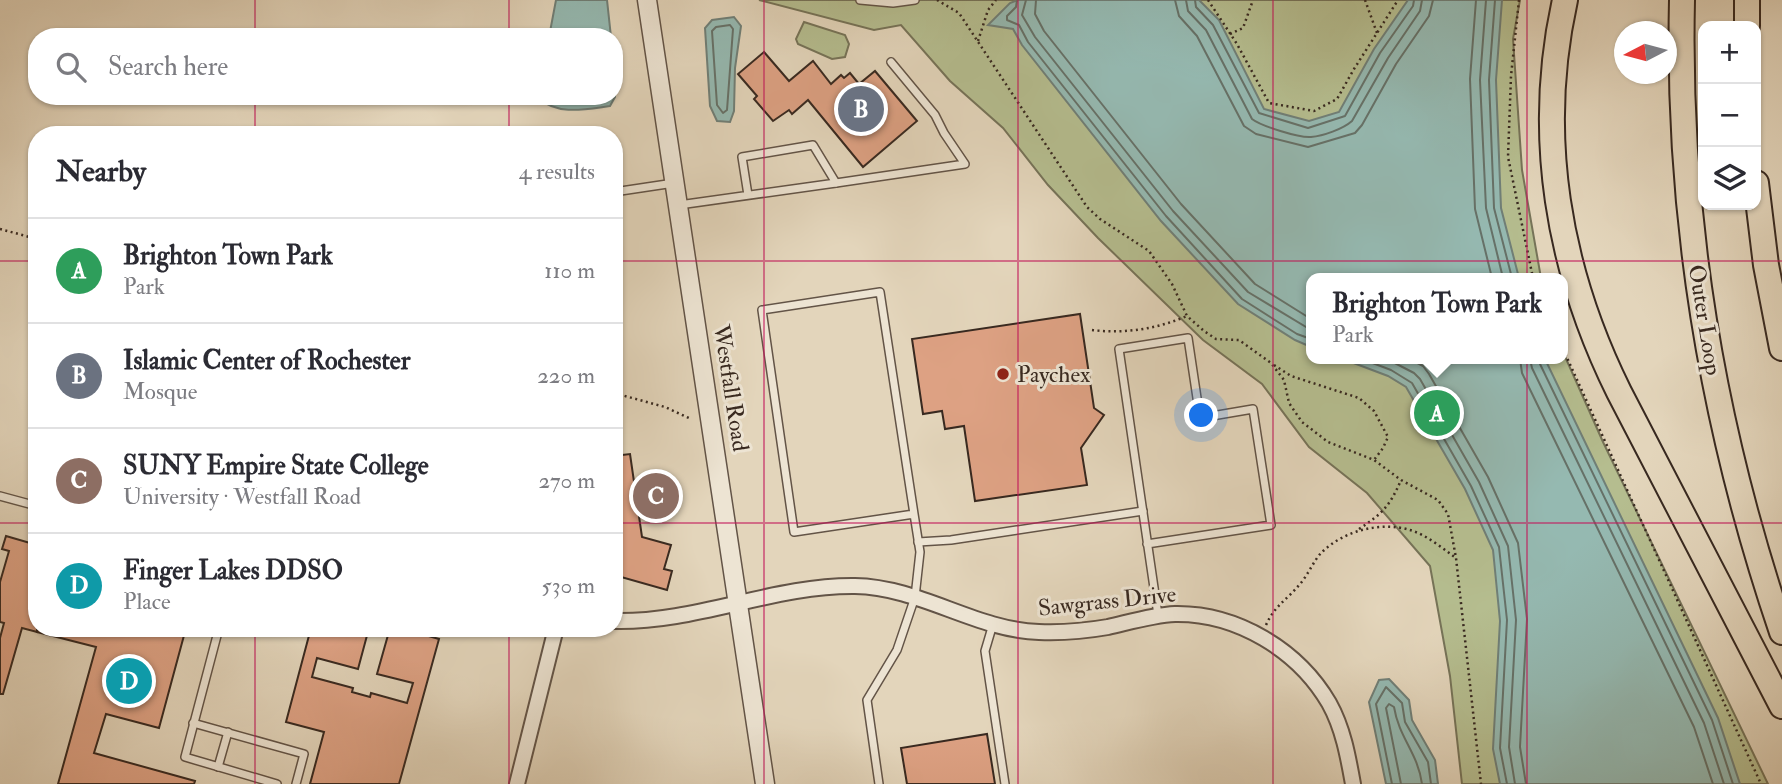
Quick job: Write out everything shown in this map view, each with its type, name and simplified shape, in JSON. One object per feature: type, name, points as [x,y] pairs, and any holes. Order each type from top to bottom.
[{"type":"highway","points":[[1565,0],[1553,82],[1553,162],[1564,242],[1577,293],[1606,368],[1782,706]]},
{"type":"highway","name":"Outer Loop","points":[[1682,0],[1686,166],[1705,326],[1737,481],[1782,632]]},
{"type":"highway","points":[[1747,0],[1747,21]]},
{"type":"highway","points":[[1759,210],[1766,265],[1782,348]]},
{"type":"street","name":"Westfall Road","points":[[647,0],[765,784]]},
{"type":"street","name":"Sawgrass Drive","points":[[623,620],[667,617],[802,591],[853,586],[893,590],[993,624],[1022,630],[1060,633],[1084,631],[1158,616],[1200,616],[1240,626],[1279,648],[1297,663],[1329,703],[1340,726],[1353,784]]},
{"type":"street","points":[[517,784],[554,637]]},
{"type":"lane","points":[[860,0],[892,4],[915,0]]},
{"type":"lane","points":[[678,205],[965,164],[935,114],[891,62]]},
{"type":"lane","points":[[748,195],[742,157],[813,145],[836,183]]},
{"type":"lane","points":[[623,191],[674,183]]},
{"type":"lane","points":[[878,784],[867,700],[897,650],[915,597],[919,571],[918,541],[914,514],[880,292],[762,310],[794,532],[914,514]]},
{"type":"lane","points":[[1147,544],[1271,525],[1253,409],[1200,418],[1188,338],[1119,349],[1147,544],[1158,616]]},
{"type":"lane","points":[[0,496],[28,504]]},
{"type":"lane","points":[[918,541],[951,540],[1143,512]]},
{"type":"lane","points":[[993,624],[985,651],[1005,784]]},
{"type":"lane","points":[[218,637],[185,757],[276,784]]},
{"type":"lane","points":[[193,723],[304,754],[296,784]]},
{"type":"lane","points":[[218,767],[228,733]]},
{"type":"path","points":[[937,0],[959,13],[1087,207],[1100,219],[1149,251],[1172,284],[1187,316],[1216,339],[1239,340],[1291,376],[1359,398],[1374,411],[1388,437],[1374,460]]},
{"type":"path","points":[[977,43],[988,10],[996,0]]},
{"type":"path","points":[[1208,0],[1269,103],[1314,111],[1337,99],[1398,0]]},
{"type":"path","points":[[1230,34],[1243,29],[1253,0]]},
{"type":"path","points":[[1365,0],[1377,34]]},
{"type":"path","points":[[1519,0],[1511,76],[1508,156],[1532,273]]},
{"type":"path","points":[[0,229],[28,237]]},
{"type":"path","points":[[1092,330],[1111,332],[1163,326],[1187,316]]},
{"type":"path","points":[[1568,360],[1761,784]]},
{"type":"path","points":[[1271,363],[1284,380],[1289,403],[1302,422],[1328,442],[1374,460],[1401,480],[1438,500],[1448,514],[1456,558],[1481,784]]},
{"type":"path","points":[[623,395],[665,407],[691,419]]},
{"type":"path","points":[[1264,628],[1274,608],[1300,584],[1320,555],[1338,539],[1356,531],[1386,509],[1401,480]]},
{"type":"path","points":[[1356,531],[1389,528],[1411,530],[1456,558]]},
{"type":"green space","points":[[759,0],[1520,0],[1513,39],[1522,170],[1540,273],[1306,273],[1306,364],[1568,363],[1603,442],[1768,784],[1462,784],[1450,676],[1430,566],[1367,493],[1309,447],[1262,384],[1203,340],[1098,238],[1048,185],[1003,128],[950,81],[901,25],[874,30]]},
{"type":"green space","points":[[804,22],[845,35],[849,44],[845,57],[832,59],[798,44],[796,39]]},
{"type":"water","points":[[556,0],[607,0],[610,28],[551,28]]},
{"type":"water","points":[[1018,0],[1199,0],[1219,20],[1264,109],[1309,121],[1339,112],[1374,49],[1408,0],[1502,0],[1496,80],[1501,208],[1518,273],[1306,273],[1306,345],[1295,340],[1238,304],[1161,221],[1022,45],[1013,29],[988,25],[1010,3]]},
{"type":"water","points":[[734,17],[741,26],[735,68],[734,111],[730,122],[717,121],[710,106],[705,28],[712,20]]},
{"type":"water","points":[[549,105],[611,105],[582,110]]},
{"type":"water","points":[[1356,364],[1547,364],[1718,718],[1740,784],[1500,784],[1493,749],[1500,621],[1493,550],[1465,489],[1406,387],[1388,376]]},
{"type":"water","points":[[1389,679],[1409,700],[1412,720],[1435,760],[1438,784],[1386,784],[1369,702],[1379,680]]},
{"type":"building","points":[[764,52],[789,81],[813,61],[831,84],[841,75],[844,78],[850,73],[859,84],[875,71],[917,121],[863,167],[808,100],[792,114],[789,110],[773,121],[754,99],[757,96],[738,74]]},
{"type":"building","name":"Paychex","points":[[1080,314],[1094,408],[1104,415],[1081,448],[1087,485],[975,501],[964,426],[945,429],[942,411],[923,414],[912,339]]},
{"type":"building","points":[[630,454],[642,537],[671,545],[664,569],[672,571],[667,590],[623,578],[623,455]]},
{"type":"building","points":[[6,536],[28,542],[28,630],[22,628],[3,694],[0,694],[0,638],[4,623],[0,622],[0,582],[9,551],[2,549]]},
{"type":"building","points":[[57,637],[184,637],[159,728],[106,714],[94,753],[195,781],[194,784],[58,784],[96,647]]},
{"type":"building","points":[[309,637],[367,637],[358,669],[317,658],[312,677],[353,688],[352,692],[370,697],[371,693],[407,703],[413,683],[377,674],[387,637],[439,639],[399,784],[310,784],[324,732],[286,722]]},
{"type":"building","points":[[987,734],[995,784],[907,784],[901,748]]},
{"type":"place","name":"Islamic Center of Rochester","points":[[861,109]]},
{"type":"place","name":"Paychex","points":[[1003,374]]},
{"type":"place","name":"Brighton Town Park","points":[[1437,413]]},
{"type":"place","name":"SUNY Empire State College","points":[[656,496]]},
{"type":"place","name":"Finger Lakes DDSO","points":[[129,681]]}]
